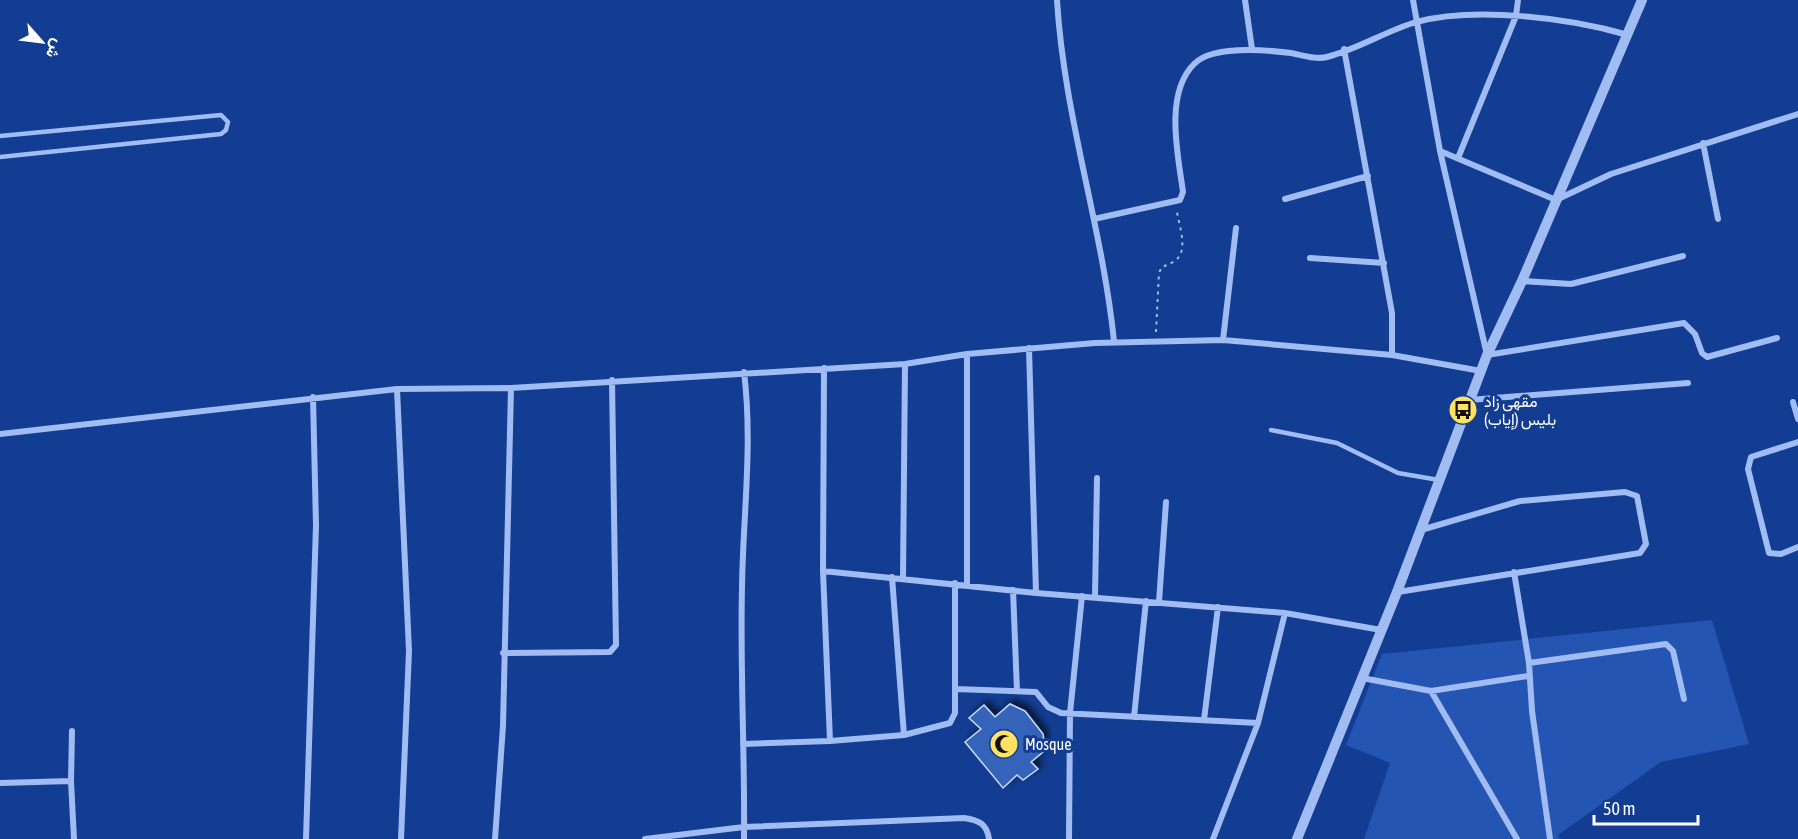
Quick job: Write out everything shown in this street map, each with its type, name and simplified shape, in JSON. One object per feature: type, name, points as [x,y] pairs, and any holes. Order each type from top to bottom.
[{"type":"street","points":[[1057,0],[1066,91],[1109,290],[1114,341]]},
{"type":"street","points":[[1245,0],[1252,49]]},
{"type":"street","points":[[1413,0],[1440,152],[1487,355]]},
{"type":"street","points":[[1458,158],[1516,16],[1518,0]]},
{"type":"street","points":[[1297,839],[1397,592],[1480,371],[1522,281],[1642,0]]},
{"type":"street","points":[[1094,219],[1180,200],[1183,192],[1175,132],[1176,110],[1185,76],[1195,62],[1207,57],[1252,49],[1326,57],[1417,22],[1451,16],[1516,16],[1587,23],[1628,35]]},
{"type":"street","points":[[1344,49],[1392,313],[1392,355]]},
{"type":"street","points":[[1440,152],[1556,200],[1611,174],[1798,114]]},
{"type":"street","points":[[1703,143],[1718,219]]},
{"type":"street","points":[[1285,199],[1368,176]]},
{"type":"street","points":[[1223,340],[1236,228]]},
{"type":"street","points":[[1522,281],[1571,284],[1683,256]]},
{"type":"street","points":[[1310,258],[1384,263]]},
{"type":"street","points":[[1487,355],[1684,323],[1695,334],[1702,353],[1707,357],[1777,338]]},
{"type":"street","points":[[0,434],[397,389],[511,388],[612,380],[905,364],[967,354],[1114,341],[1223,340],[1392,355],[1480,371]]},
{"type":"street","points":[[1029,348],[1036,593]]},
{"type":"street","points":[[967,354],[967,584]]},
{"type":"street","points":[[903,579],[905,364]]},
{"type":"street","points":[[824,368],[823,571],[830,741]]},
{"type":"street","points":[[744,372],[748,403],[749,458],[742,568],[744,839]]},
{"type":"street","points":[[503,653],[610,652],[616,645],[612,380]]},
{"type":"street","points":[[1469,400],[1688,383]]},
{"type":"street","points":[[495,839],[503,726],[511,388]]},
{"type":"street","points":[[397,389],[409,651],[401,839]]},
{"type":"street","points":[[306,839],[316,525],[313,397]]},
{"type":"street","points":[[1793,402],[1798,419]]},
{"type":"street","points":[[1798,442],[1751,457],[1748,469],[1769,552],[1781,554],[1798,547]]},
{"type":"street","points":[[1095,597],[1097,478]]},
{"type":"street","points":[[1397,592],[1640,553],[1646,544],[1637,496],[1625,492],[1520,501],[1420,530]]},
{"type":"street","points":[[1160,602],[1166,502]]},
{"type":"street","points":[[823,571],[967,584],[1036,593],[1285,613],[1382,630]]},
{"type":"street","points":[[1514,572],[1529,663],[1528,676],[1550,839]]},
{"type":"street","points":[[892,577],[904,735]]},
{"type":"street","points":[[743,744],[830,741],[904,735],[950,723],[955,713],[955,583]]},
{"type":"street","points":[[1013,590],[1017,691]]},
{"type":"street","points":[[1069,839],[1070,713],[1082,596]]},
{"type":"street","points":[[1134,717],[1146,601]]},
{"type":"street","points":[[1204,720],[1218,607]]},
{"type":"street","points":[[1213,839],[1258,723],[1285,613]]},
{"type":"street","points":[[1529,663],[1666,644],[1673,651],[1684,699]]},
{"type":"street","points":[[1362,678],[1431,691],[1528,676]]},
{"type":"street","points":[[955,689],[1036,692],[1052,710],[1070,713],[1258,723]]},
{"type":"street","points":[[1431,691],[1517,839]]},
{"type":"street","points":[[72,731],[71,781],[74,839]]},
{"type":"street","points":[[0,783],[71,781]]},
{"type":"street","points":[[645,839],[744,827],[964,818],[976,819],[983,824],[990,839]]},
{"type":"lane","points":[[0,136],[221,115],[228,122],[226,130],[220,134],[0,157]]},
{"type":"lane","points":[[1271,430],[1337,442],[1398,473],[1439,480]]},
{"type":"path","points":[[1156,340],[1155,308],[1159,273],[1164,266],[1178,259],[1183,249],[1175,202]]},
{"type":"shaded area","points":[[1712,620],[1749,744],[1661,762],[1558,835],[1560,839],[1364,839],[1390,763],[1346,745],[1382,654]]},
{"type":"building","name":"Mosque","points":[[1010,704],[1025,711],[1043,734],[1044,742],[1039,746],[1043,752],[1031,762],[1038,769],[1023,780],[1017,775],[1003,788],[965,742],[981,729],[969,718],[984,705],[995,717]]},
{"type":"place","name":"مقهى زاد بليس (إياب)","points":[[1463,410]]},
{"type":"place","name":"Mosque","points":[[1004,744]]}]
